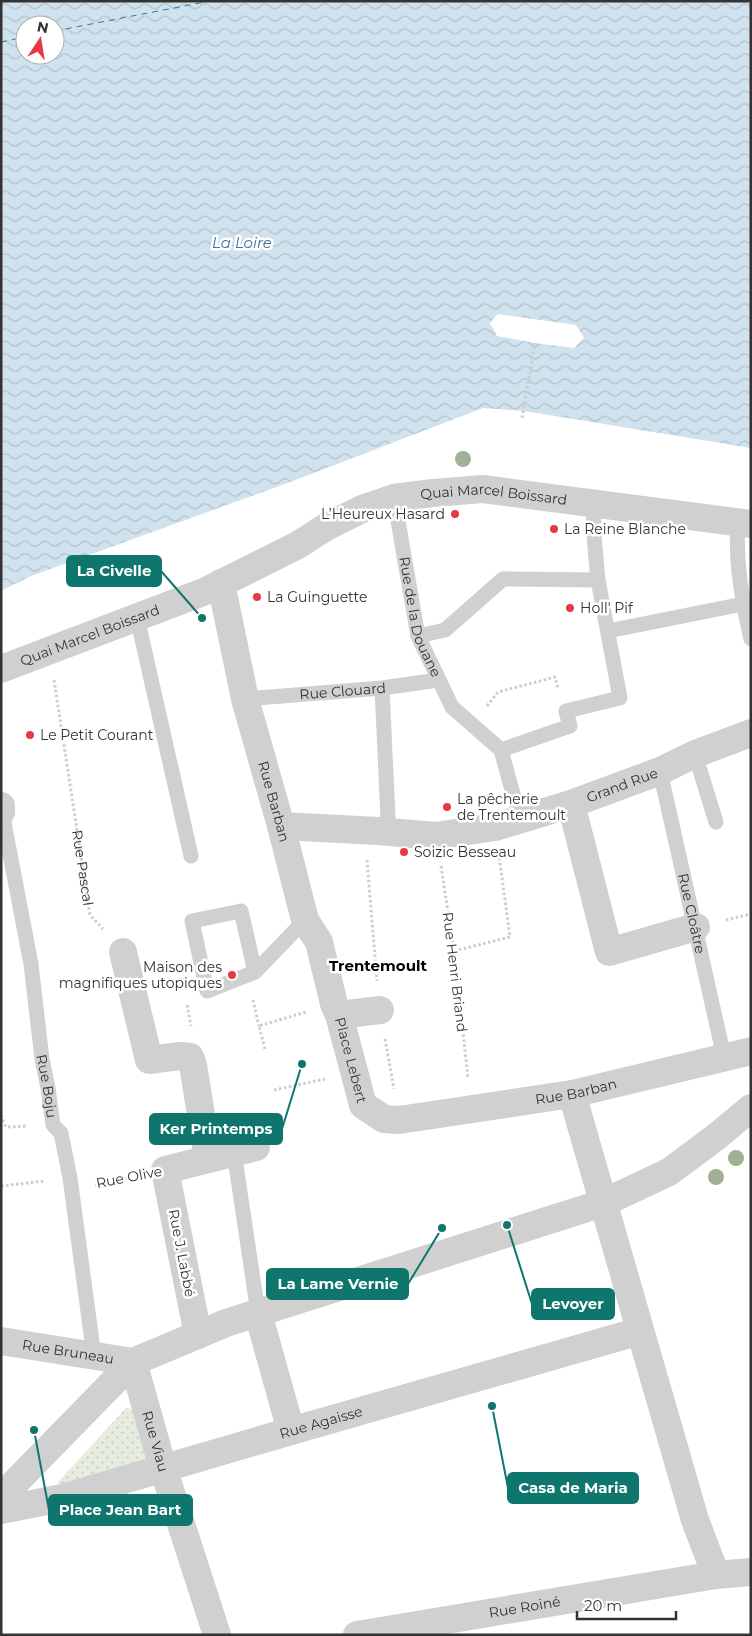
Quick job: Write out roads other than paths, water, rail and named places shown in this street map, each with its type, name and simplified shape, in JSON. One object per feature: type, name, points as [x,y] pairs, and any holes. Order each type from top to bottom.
[{"type":"street","name":"Quai Marcel Boissard","points":[[1,670],[206,591],[298,545],[326,527],[362,509],[394,498],[483,489],[744,523]]},
{"type":"street","name":"Rue Barban","points":[[221,583],[245,699],[305,920],[319,942],[337,1010]]},
{"type":"street","name":"Grand Rue","points":[[281,826],[378,830],[436,836],[508,823],[571,804],[660,771],[695,754],[751,733]]},
{"type":"street","points":[[571,804],[609,952],[696,927]]},
{"type":"street","points":[[123,952],[149,1060],[180,1056],[190,1057],[233,1152]]},
{"type":"street","name":"Place Lebert","points":[[380,1010],[337,1010],[363,1105],[384,1119],[399,1120]]},
{"type":"street","name":"Rue Barban","points":[[399,1120],[572,1094],[751,1051]]},
{"type":"street","points":[[572,1094],[695,1520],[716,1575]]},
{"type":"street","points":[[1,1497],[133,1362],[226,1323],[603,1203],[669,1172],[751,1108]]},
{"type":"street","name":"Rue Olive","points":[[166,1170],[233,1152]]},
{"type":"street","name":"Rue J. Labbé","points":[[166,1170],[198,1335]]},
{"type":"street","points":[[258,1313],[291,1430]]},
{"type":"street","name":"Rue Agaisse","points":[[1,1510],[62,1498],[291,1430],[640,1331]]},
{"type":"street","name":"Rue Bruneau","points":[[1,1342],[133,1362]]},
{"type":"street","name":"Rue Viau","points":[[133,1362],[163,1468],[217,1635]]},
{"type":"street","name":"Rue Roiné","points":[[357,1635],[716,1575],[751,1572]]},
{"type":"lane","name":"Rue de la Douane","points":[[394,498],[418,636],[452,708],[472,723],[501,750]]},
{"type":"lane","points":[[508,823],[501,750],[570,726],[566,711],[620,698],[598,580],[593,503]]},
{"type":"lane","points":[[744,523],[736,548],[743,604],[751,639]]},
{"type":"lane","points":[[418,636],[444,630],[503,579],[598,580]]},
{"type":"lane","points":[[608,631],[743,604]]},
{"type":"lane","points":[[137,617],[191,856]]},
{"type":"lane","name":"Rue Clouard","points":[[245,699],[382,688],[438,680]]},
{"type":"lane","points":[[378,830],[388,818],[382,688]]},
{"type":"lane","points":[[695,754],[716,822]]},
{"type":"lane","name":"Rue Cloâtre","points":[[660,771],[724,1057]]},
{"type":"lane","name":"Rue Boju","points":[[2,810],[31,964],[42,1059],[53,1125],[61,1133],[70,1178],[94,1356]]},
{"type":"lane","points":[[255,972],[241,911],[192,921],[207,991],[255,972],[305,920]]},
{"type":"lane","points":[[233,1152],[258,1313]]},
{"type":"water","name":"La Loire","points":[[1,1],[751,1],[751,448],[524,411],[483,408],[293,481],[31,576],[1,591]]},
{"type":"place","name":"L’Heureux Hasard","points":[[455,514]]},
{"type":"place","name":"La Reine Blanche","points":[[554,529]]},
{"type":"place","name":"La Guinguette","points":[[257,597]]},
{"type":"place","name":"Holl' Pif","points":[[570,608]]},
{"type":"place","name":"La Civelle","points":[[202,618]]},
{"type":"place","name":"Le Petit Courant","points":[[30,735]]},
{"type":"place","name":"La pêcherie de Trentemoult","points":[[447,807]]},
{"type":"place","name":"Soizic Besseau","points":[[404,852]]},
{"type":"place","name":"Maison des magnifiques utopiques","points":[[232,975]]},
{"type":"place","name":"Ker Printemps","points":[[302,1064]]},
{"type":"place","name":"Levoyer","points":[[507,1225]]},
{"type":"place","name":"La Lame Vernie","points":[[442,1228]]},
{"type":"place","name":"Casa de Maria","points":[[492,1406]]},
{"type":"place","name":"Place Jean Bart","points":[[34,1430]]},
{"type":"district","name":"Trentemoult","points":[[378,966]]}]
